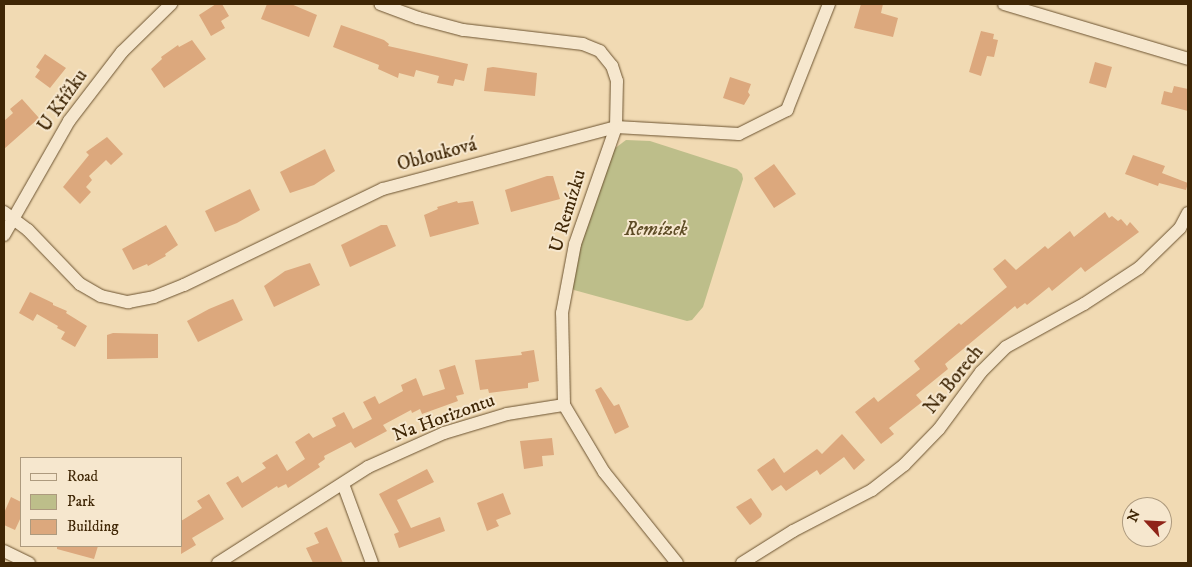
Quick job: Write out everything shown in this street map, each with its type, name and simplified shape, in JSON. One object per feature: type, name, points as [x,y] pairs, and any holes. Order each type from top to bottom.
[{"type":"street","name":"U Křížku","points":[[4,235],[8,214],[69,120],[122,52],[171,4]]},
{"type":"street","points":[[380,4],[418,18],[463,30],[584,44],[600,51],[612,66],[617,81],[616,127],[739,134],[786,110],[829,4]]},
{"type":"street","points":[[1004,4],[1188,59]]},
{"type":"street","name":"Oblouková","points":[[8,214],[80,284],[101,296],[128,302],[154,297],[184,285],[383,189],[616,127]]},
{"type":"street","name":"U Remízku","points":[[616,127],[575,244],[562,313],[564,405],[604,472],[677,563]]},
{"type":"street","name":"Na Borech","points":[[742,563],[793,530],[872,490],[885,480],[904,465],[939,429],[981,372],[1006,347],[1084,304],[1139,268],[1180,228],[1188,213]]},
{"type":"street","name":"Na Horizontu","points":[[218,563],[368,467],[444,433],[507,414],[564,405]]},
{"type":"street","points":[[343,484],[372,563]]},
{"type":"street","points":[[4,551],[29,563]]},
{"type":"green space","name":"Remízek","points":[[626,140],[650,141],[737,169],[742,174],[743,179],[703,307],[692,320],[687,321],[574,290],[568,284],[610,152]]},
{"type":"building","points":[[216,4],[222,4],[229,16],[221,21],[225,28],[211,36],[199,15]]},
{"type":"building","points":[[267,4],[291,4],[317,15],[309,37],[261,19]]},
{"type":"building","points":[[861,4],[883,4],[881,13],[898,18],[893,37],[854,28]]},
{"type":"building","points":[[341,25],[384,40],[389,44],[388,46],[468,64],[464,81],[455,79],[453,86],[437,83],[439,76],[416,70],[414,77],[399,73],[398,78],[378,69],[379,65],[333,47]]},
{"type":"building","points":[[981,31],[994,34],[993,39],[998,40],[994,57],[987,56],[981,76],[969,72]]},
{"type":"building","points":[[192,40],[206,59],[164,88],[151,69],[162,59],[161,57],[178,45],[179,47]]},
{"type":"building","points":[[45,54],[66,68],[50,88],[35,77],[40,70],[36,67]]},
{"type":"building","points":[[1095,62],[1112,67],[1106,88],[1089,83]]},
{"type":"building","points":[[493,67],[537,73],[535,96],[484,91],[487,68]]},
{"type":"building","points":[[730,77],[751,84],[748,92],[750,95],[744,105],[723,98]]},
{"type":"building","points":[[1174,86],[1188,89],[1188,111],[1161,104],[1164,91],[1172,93]]},
{"type":"building","points":[[22,99],[39,118],[4,149],[4,121],[13,113],[10,109]]},
{"type":"building","points":[[107,137],[123,154],[111,165],[106,160],[89,176],[92,180],[86,187],[91,192],[80,204],[63,187],[89,155],[86,152]]},
{"type":"building","points":[[325,149],[335,171],[314,185],[290,193],[280,172]]},
{"type":"building","points":[[1133,155],[1165,166],[1162,173],[1188,183],[1186,190],[1159,183],[1158,186],[1125,174]]},
{"type":"building","points":[[774,164],[796,194],[774,208],[754,178]]},
{"type":"building","points":[[547,176],[553,176],[560,199],[511,212],[505,190]]},
{"type":"building","points":[[250,189],[260,210],[237,223],[215,232],[205,211]]},
{"type":"building","points":[[457,201],[458,203],[473,201],[479,224],[430,237],[424,215],[438,209],[437,207]]},
{"type":"building","points":[[1105,212],[1109,218],[1112,216],[1118,221],[1121,219],[1127,226],[1130,222],[1139,232],[1085,272],[1081,267],[1052,291],[1049,287],[1027,305],[1025,303],[1017,309],[1015,306],[945,364],[948,369],[916,395],[922,402],[889,428],[894,434],[881,444],[855,412],[874,397],[878,402],[920,369],[914,361],[959,323],[961,325],[1007,287],[993,269],[1005,259],[1016,270],[1045,246],[1048,249],[1070,231],[1074,237]]},
{"type":"building","points":[[166,225],[178,245],[165,254],[166,256],[148,266],[147,264],[133,270],[122,249]]},
{"type":"building","points":[[381,225],[387,225],[396,246],[350,267],[341,245]]},
{"type":"building","points":[[310,263],[320,285],[274,307],[264,286],[285,271]]},
{"type":"building","points":[[30,292],[67,311],[66,313],[87,326],[75,347],[61,339],[65,332],[57,328],[58,326],[37,314],[33,321],[19,313]]},
{"type":"building","points":[[233,299],[243,320],[198,342],[187,321]]},
{"type":"building","points":[[113,333],[158,334],[158,358],[107,359],[107,335]]},
{"type":"building","points":[[534,350],[539,381],[528,383],[528,388],[489,393],[488,389],[480,390],[475,360],[522,355],[521,352]]},
{"type":"building","points":[[455,365],[464,394],[456,396],[458,401],[422,414],[420,409],[412,413],[411,410],[383,425],[387,431],[355,448],[351,442],[324,456],[325,459],[318,464],[320,467],[288,488],[286,484],[278,488],[277,486],[242,508],[226,483],[238,476],[242,483],[266,468],[262,463],[277,454],[287,471],[305,459],[295,442],[309,433],[313,438],[336,426],[332,418],[344,412],[353,429],[372,419],[363,402],[375,396],[379,404],[403,391],[401,385],[416,378],[423,396],[445,389],[439,370]]},
{"type":"building","points":[[601,387],[614,406],[619,404],[629,427],[615,434],[595,390]]},
{"type":"building","points":[[842,434],[865,460],[854,470],[844,457],[820,475],[817,470],[786,491],[781,485],[772,491],[757,470],[774,458],[784,473],[817,449],[822,454]]},
{"type":"building","points":[[552,438],[554,455],[542,456],[543,466],[524,469],[520,441]]},
{"type":"building","points":[[427,469],[434,482],[397,500],[411,528],[440,517],[445,531],[399,548],[394,534],[399,532],[379,494]]},
{"type":"building","points":[[503,493],[511,514],[496,520],[499,526],[487,531],[477,503]]},
{"type":"building","points":[[209,494],[224,519],[192,538],[196,545],[181,554],[182,520],[202,508],[197,501]]},
{"type":"building","points":[[11,497],[20,502],[20,519],[15,530],[4,525],[4,513]]},
{"type":"building","points":[[751,498],[762,514],[761,517],[750,525],[736,507]]},
{"type":"building","points":[[327,527],[343,563],[313,563],[306,548],[319,543],[314,533]]},
{"type":"building","points":[[57,547],[98,547],[94,559],[57,549]]}]
